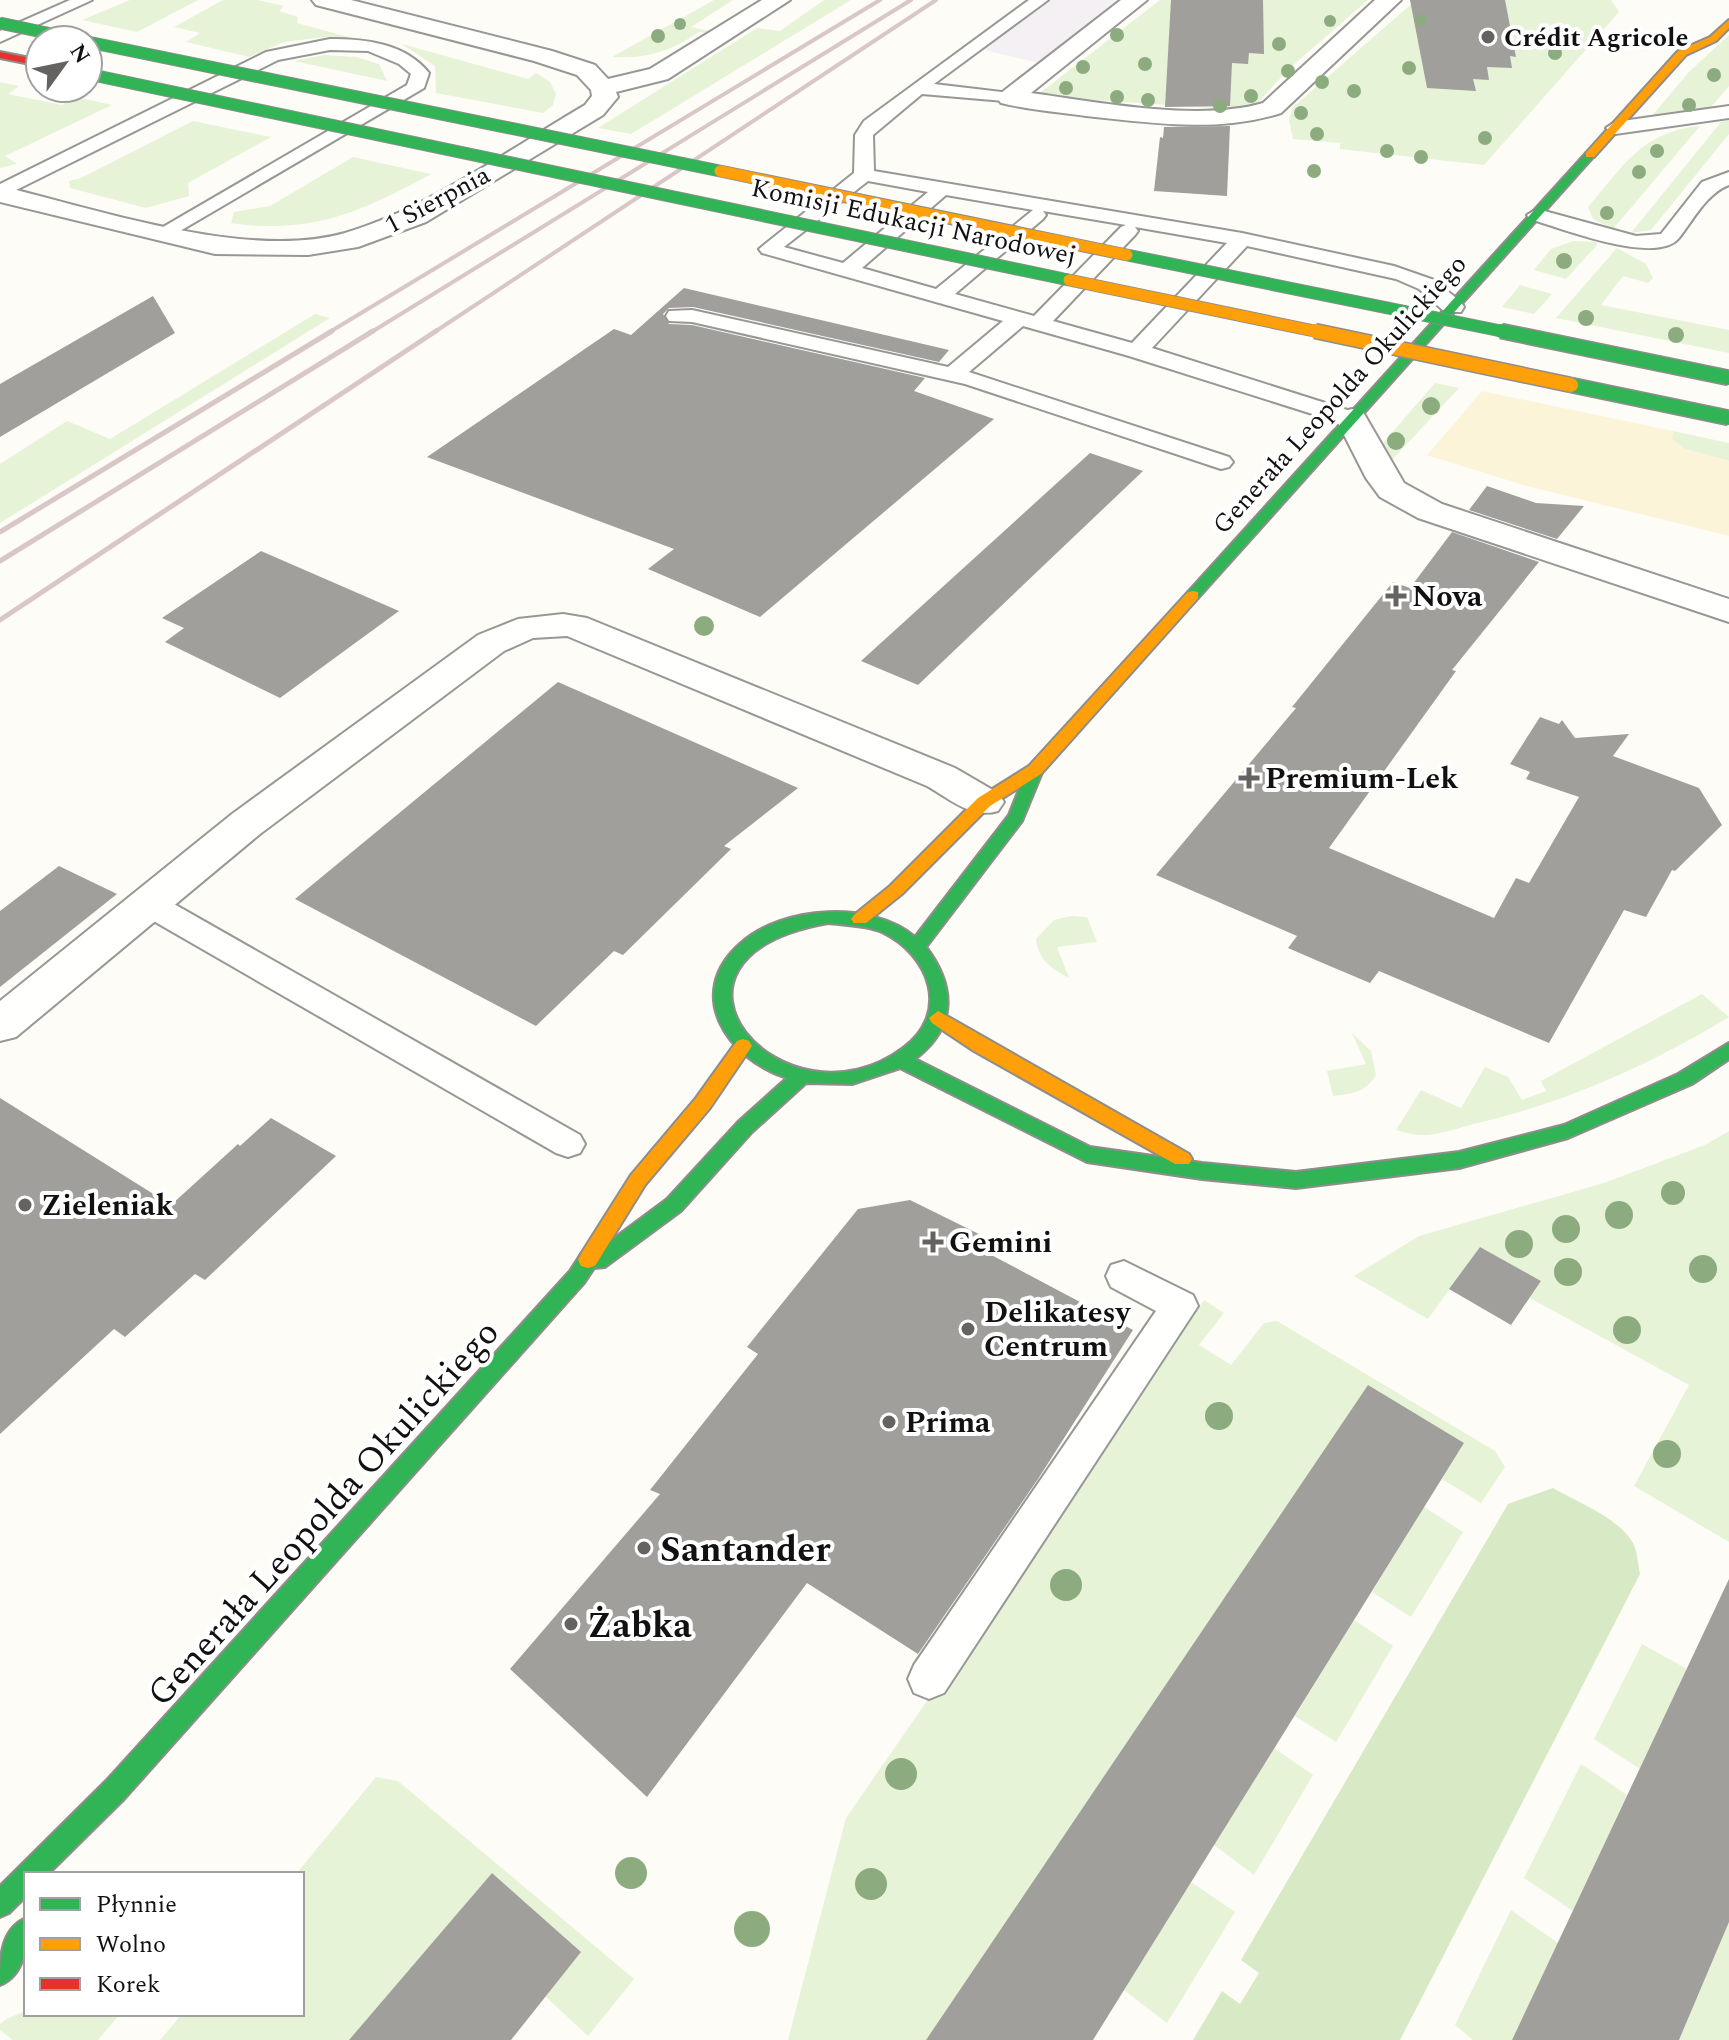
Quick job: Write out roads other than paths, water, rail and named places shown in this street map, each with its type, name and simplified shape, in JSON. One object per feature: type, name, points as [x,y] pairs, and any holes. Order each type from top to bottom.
[{"type":"street","points":[[324,0],[543,56],[586,70],[603,88],[659,74],[778,0]]},
{"type":"street","points":[[1010,98],[1135,0]]},
{"type":"street","points":[[1010,98],[1126,112],[1239,117],[1260,114],[1272,108],[1389,0]]},
{"type":"street","name":"Generała Leopolda Okulickiego","points":[[860,919],[896,890],[984,802],[1035,770],[1682,53],[1713,39],[1729,11]]},
{"type":"street","points":[[0,23],[24,28]]},
{"type":"street","name":"Generała Leopolda Okulickiego","points":[[1682,53],[1688,32]]},
{"type":"street","name":"Komisji Edukacji Narodowej","points":[[104,45],[1729,378]]},
{"type":"street","points":[[0,55],[24,60]]},
{"type":"street","name":"Komisji Edukacji Narodowej","points":[[104,77],[1729,418]]},
{"type":"street","name":"1 Sierpnia","points":[[0,193],[215,246],[273,249],[348,241],[416,216],[594,110],[605,97],[603,88]]},
{"type":"street","points":[[1352,419],[1372,461],[1392,490],[1430,511],[1729,611]]},
{"type":"street","points":[[0,1025],[246,824],[491,643],[518,630],[548,624],[574,626],[941,777],[984,802]]},
{"type":"street","name":"Generała Leopolda Okulickiego","points":[[917,946],[1016,817],[1035,770]]},
{"type":"street","points":[[828,917],[860,919],[891,929],[917,946],[934,968],[943,991],[938,1018],[925,1041],[901,1060],[871,1073],[837,1079],[802,1076],[769,1065],[743,1046],[726,1022],[722,995],[728,971],[744,949],[768,932],[797,921],[828,917]]},
{"type":"street","points":[[938,1018],[980,1046],[1202,1171]]},
{"type":"street","name":"Generała Leopolda Okulickiego","points":[[32,1872],[115,1790],[577,1277],[638,1180],[703,1103],[743,1046]]},
{"type":"street","points":[[901,1060],[1087,1154],[1202,1171],[1296,1180],[1459,1160],[1568,1131],[1685,1079],[1729,1050]]},
{"type":"street","name":"Generała Leopolda Okulickiego","points":[[577,1277],[674,1205],[745,1127],[802,1076]]},
{"type":"street","name":"Generała Leopolda Okulickiego","points":[[69,1862],[115,1790]]},
{"type":"street","name":"Generała Leopolda Okulickiego","points":[[0,1904],[24,1880]]},
{"type":"street","points":[[0,1972],[24,1934]]},
{"type":"lane","points":[[0,37],[84,0]]},
{"type":"lane","points":[[864,175],[864,135],[871,125],[1040,0]]},
{"type":"lane","points":[[0,193],[272,56],[295,49],[333,44],[384,50],[408,59],[420,73],[415,88],[161,234]]},
{"type":"lane","points":[[919,88],[1010,98]]},
{"type":"lane","points":[[1615,128],[1729,112]]},
{"type":"lane","points":[[1352,419],[1137,351],[769,249],[864,175],[1242,239],[1416,277],[1433,287],[1453,307]]},
{"type":"lane","points":[[1537,215],[1635,242],[1655,243],[1668,238],[1709,186],[1729,178]]},
{"type":"lane","points":[[848,270],[944,188]]},
{"type":"lane","points":[[941,295],[1048,205]]},
{"type":"lane","points":[[953,374],[1028,321],[1138,220]]},
{"type":"lane","points":[[1137,351],[1242,239]]},
{"type":"lane","points":[[677,316],[692,316],[953,374],[1221,462]]},
{"type":"lane","points":[[149,904],[568,1144]]},
{"type":"lane","points":[[929,1679],[1180,1306],[1124,1276]]},
{"type":"railway","points":[[328,333],[880,0]]},
{"type":"railway","points":[[370,333],[911,0]]},
{"type":"railway","points":[[433,333],[936,0]]},
{"type":"railway","points":[[0,532],[332,331]]},
{"type":"railway","points":[[0,561],[373,331]]},
{"type":"railway","points":[[0,620],[436,331]]},
{"type":"place","name":"Crédit Agricole","points":[[1488,37]]},
{"type":"place","name":"Nova","points":[[1396,596]]},
{"type":"place","name":"Premium-Lek","points":[[1249,778]]},
{"type":"place","name":"Zieleniak","points":[[25,1205]]},
{"type":"place","name":"Gemini","points":[[933,1242]]},
{"type":"place","name":"Delikatesy Centrum","points":[[968,1329]]},
{"type":"place","name":"Prima","points":[[889,1422]]},
{"type":"place","name":"Santander","points":[[644,1548]]},
{"type":"place","name":"Żabka","points":[[571,1624]]}]
